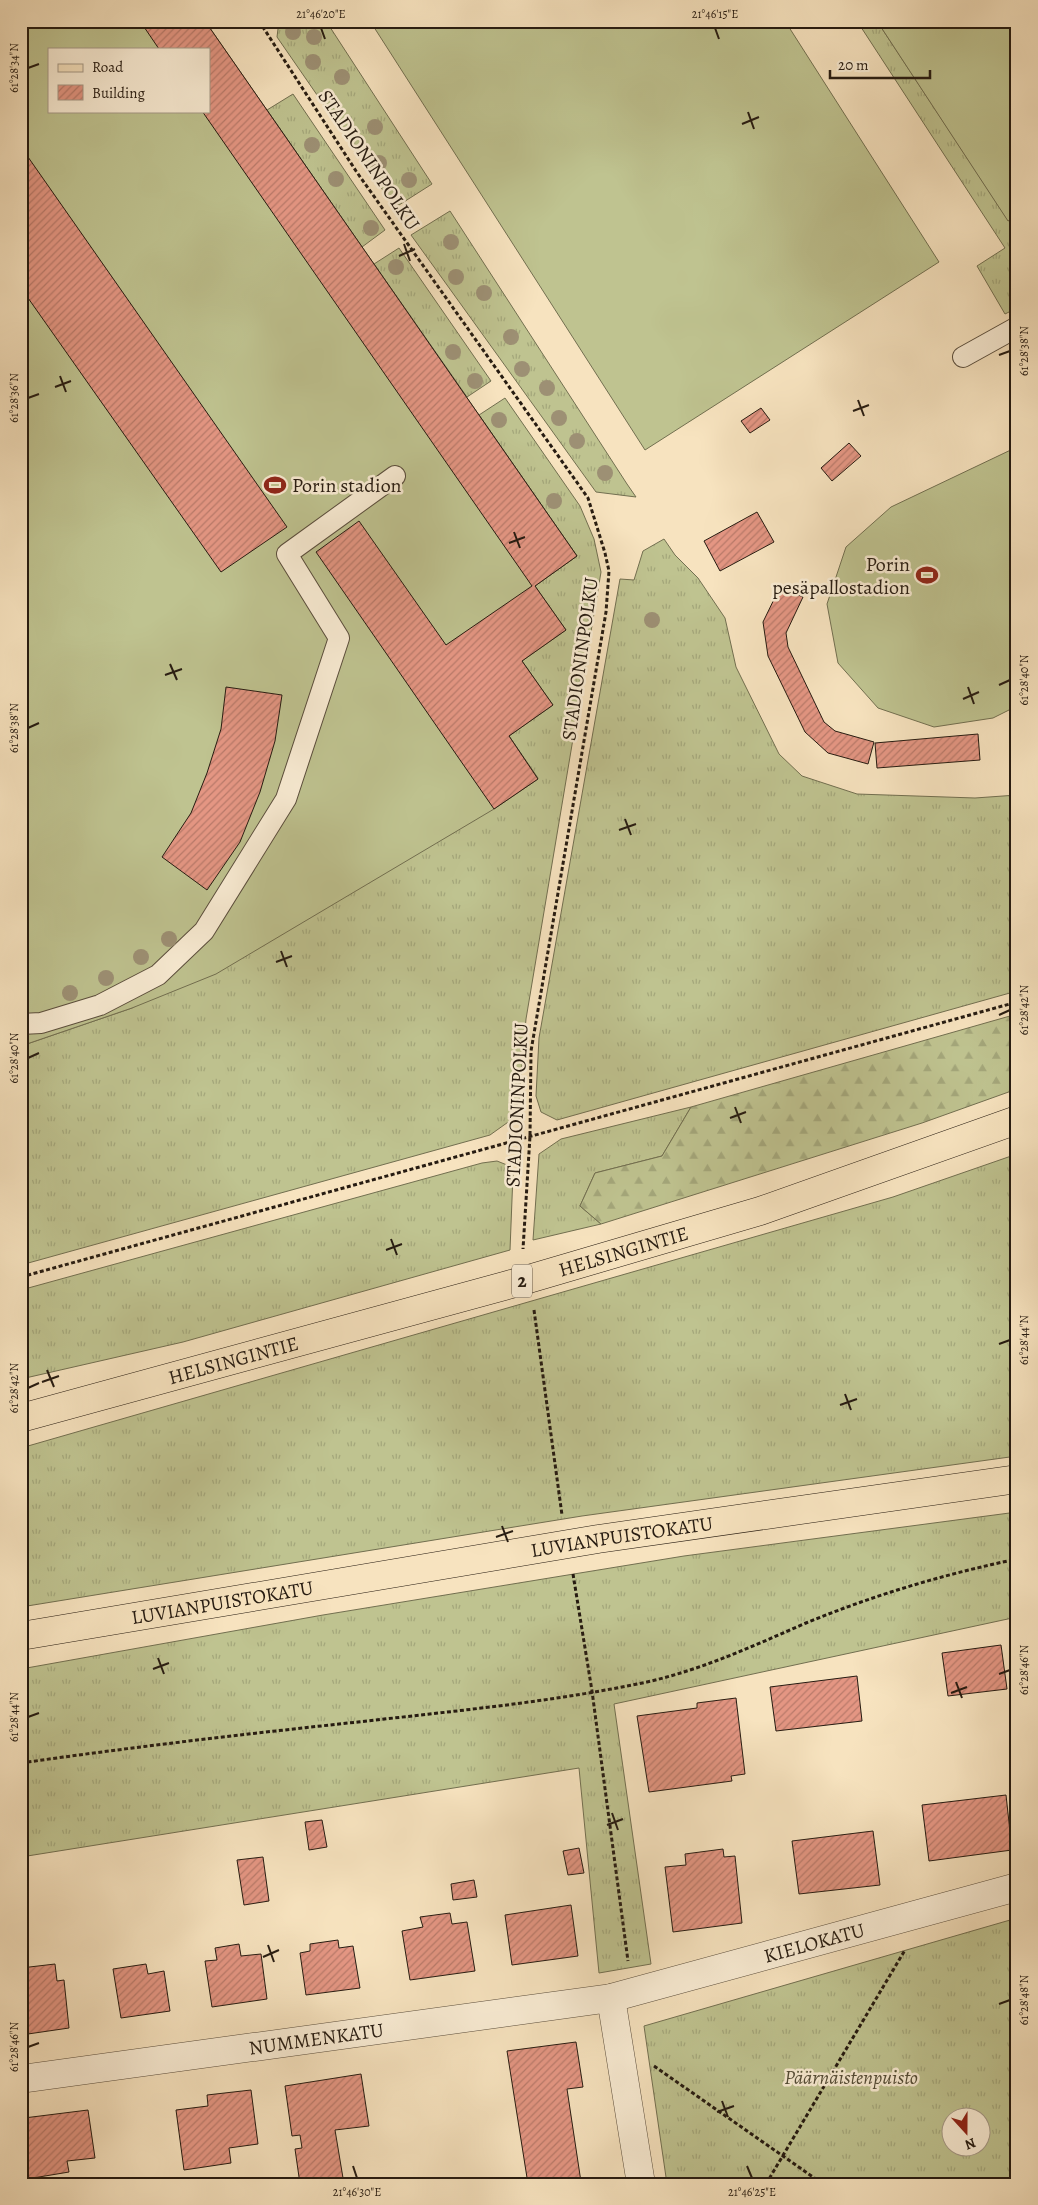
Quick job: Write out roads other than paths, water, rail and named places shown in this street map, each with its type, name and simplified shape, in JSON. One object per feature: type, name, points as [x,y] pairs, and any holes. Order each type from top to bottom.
[{"type":"main road","name":"HELSINGINTIE","points":[[21,1418],[515,1283],[760,1211],[1017,1120]]},
{"type":"main road","name":"LUVIANPUISTOKATU","points":[[21,1636],[598,1540],[1017,1479]]},
{"type":"street","name":"KIELOKATU","points":[[622,1995],[1017,1887]]},
{"type":"street","points":[[622,1995],[617,2040],[641,2184]]},
{"type":"street","name":"NUMMENKATU","points":[[21,2079],[622,1995]]},
{"type":"lane","points":[[963,357],[1017,327]]},
{"type":"lane","points":[[21,1024],[42,1023],[108,1001],[158,975],[204,931],[286,799],[339,638],[287,554],[395,476]]},
{"type":"place","name":"Porin stadion","points":[[275,485]]},
{"type":"place","name":"Porin pesäpallostadion","points":[[927,575]]},
{"type":"park label","name":"Päärnäistenpuisto","points":[[851,2077]]}]
